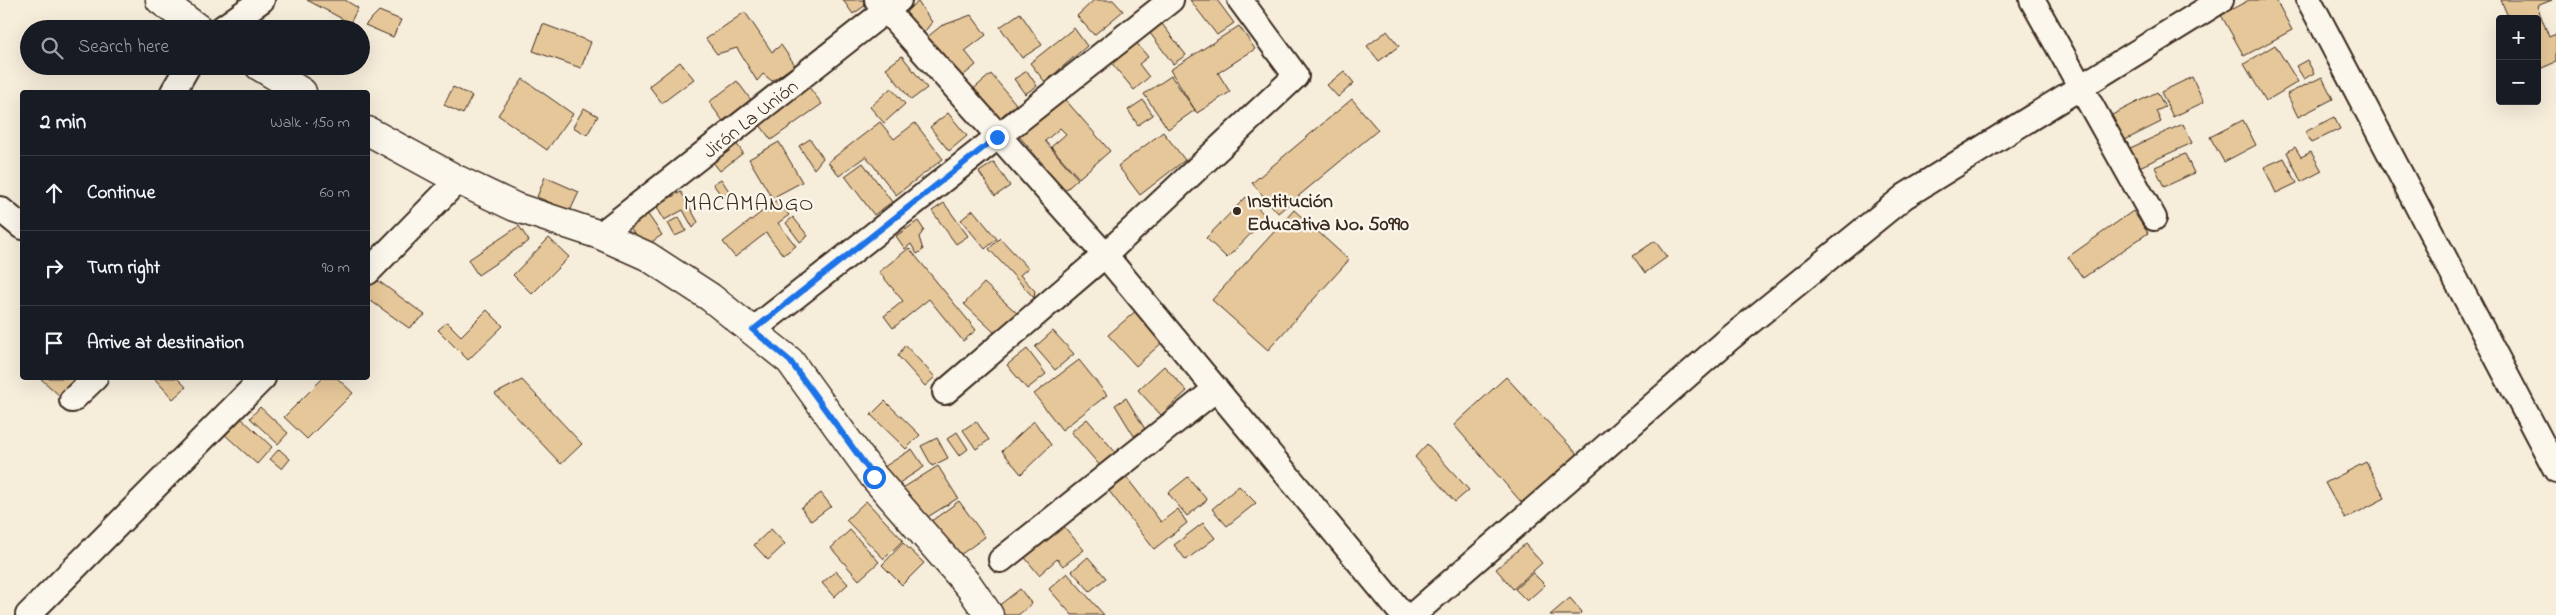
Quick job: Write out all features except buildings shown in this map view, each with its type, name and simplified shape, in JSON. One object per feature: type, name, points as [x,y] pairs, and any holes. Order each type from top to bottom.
[{"type":"street","points":[[160,0],[187,20]]},
{"type":"street","points":[[234,20],[262,0]]},
{"type":"street","points":[[753,330],[1171,0]]},
{"type":"street","points":[[946,392],[1105,255],[1296,76],[1240,0]]},
{"type":"street","points":[[2032,0],[2154,218]]},
{"type":"street","points":[[1413,615],[1729,339],[1904,196],[2082,88],[2220,0]]},
{"type":"street","points":[[2309,0],[2556,470]]},
{"type":"street","points":[[887,4],[997,137],[1105,255],[1403,615]]},
{"type":"street","name":"Jirón La Unión","points":[[600,235],[887,4]]},
{"type":"street","points":[[174,90],[183,75]]},
{"type":"street","points":[[275,75],[299,90]]},
{"type":"street","points":[[370,132],[458,180],[514,207],[600,235],[647,256],[710,297],[753,330],[790,361],[874,477],[970,586],[990,615]]},
{"type":"street","points":[[370,270],[458,180]]},
{"type":"street","points":[[0,209],[20,224]]},
{"type":"street","points":[[72,400],[93,380]]},
{"type":"street","points":[[28,615],[261,380]]},
{"type":"street","points":[[1001,560],[1216,389]]},
{"type":"place","name":"Institución Educativa No. 50990","points":[[1237,211]]},
{"type":"district","name":"MACAMANGO","points":[[749,202]]},
{"type":"route","points":[[874,477],[790,361],[753,330],[997,137]]}]
